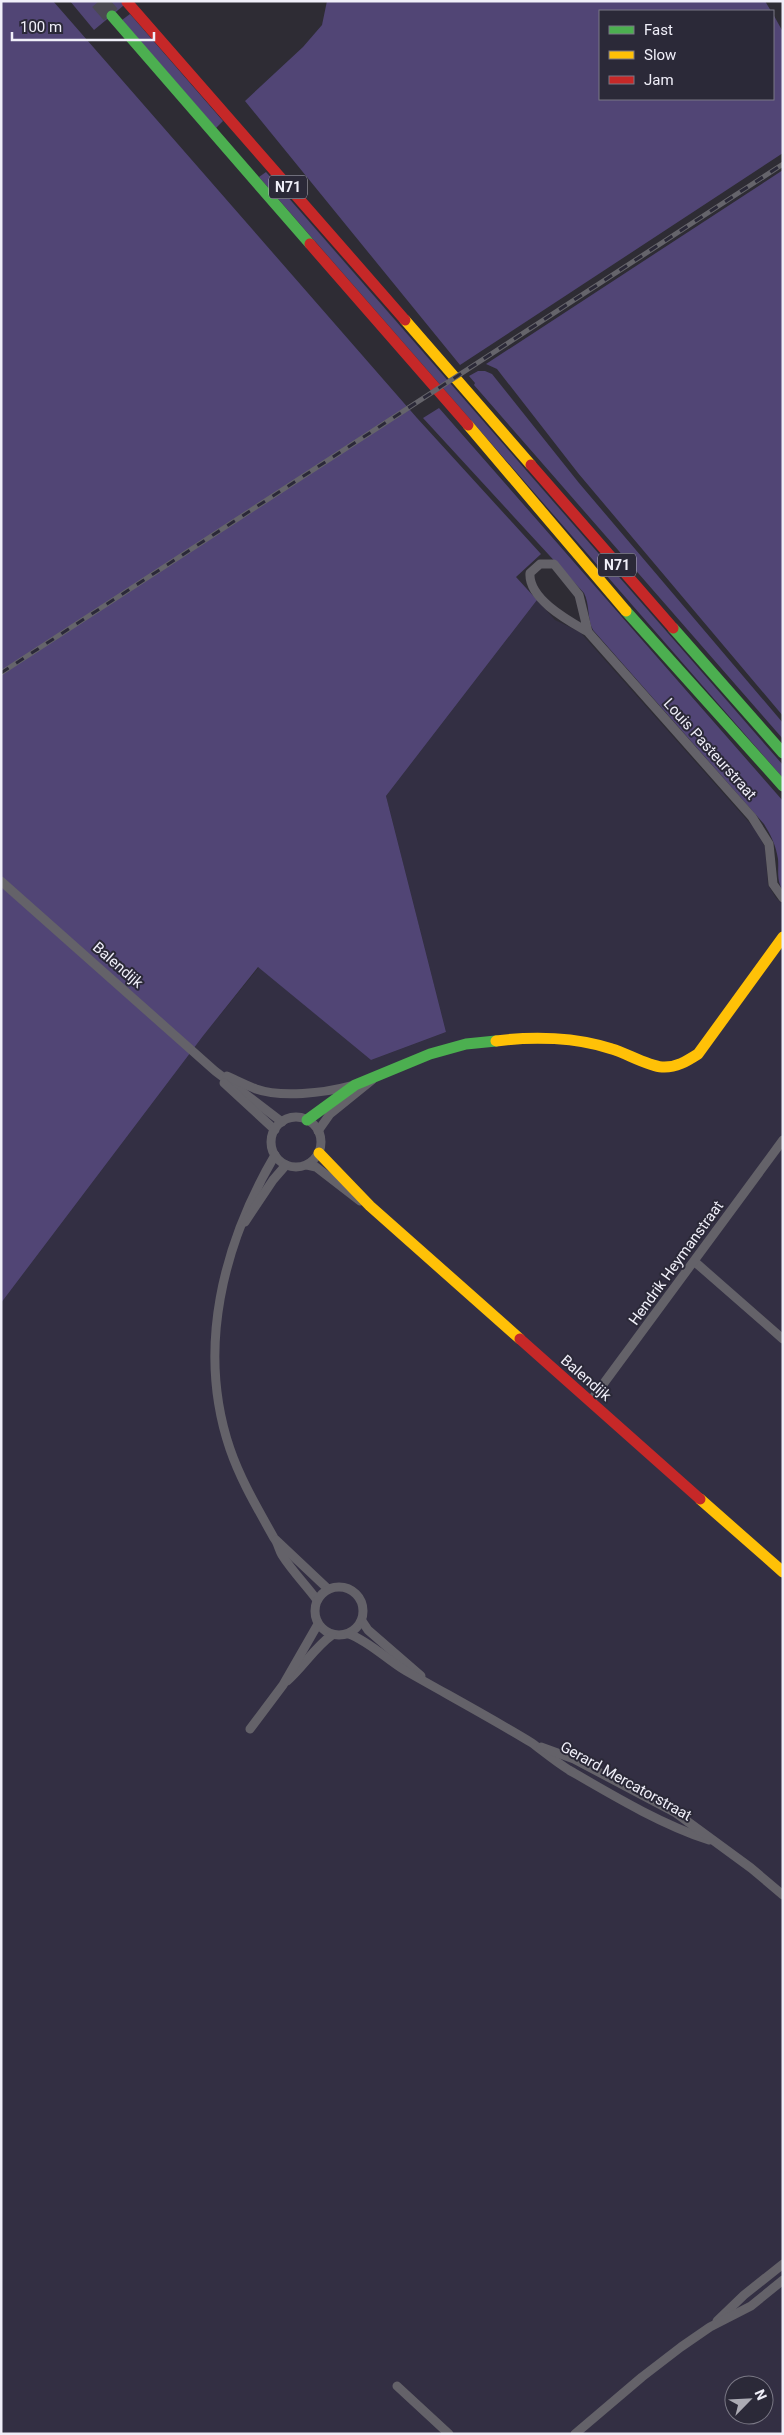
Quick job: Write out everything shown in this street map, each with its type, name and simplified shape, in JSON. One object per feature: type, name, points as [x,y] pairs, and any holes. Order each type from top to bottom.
[{"type":"main road","name":"N71","points":[[128,2],[779,750],[783,759]]},
{"type":"main road","name":"N71","points":[[112,16],[592,570],[783,786]]},
{"type":"main road","points":[[307,1120],[338,1095],[393,1068],[448,1048],[484,1042],[520,1038],[575,1041],[610,1048],[662,1067],[690,1061],[702,1050],[783,937]]},
{"type":"main road","name":"Balendijk","points":[[319,1153],[370,1206],[783,1572]]},
{"type":"street","name":"Louis Pasteurstraat","points":[[588,632],[580,595],[554,564],[540,564],[530,573],[529,579],[537,593],[556,613],[588,632],[752,817],[769,844],[773,884],[783,898]]},
{"type":"street","name":"Balendijk","points":[[1,882],[215,1071]]},
{"type":"street","points":[[215,1071],[257,1089],[272,1092],[309,1093],[355,1085]]},
{"type":"street","points":[[215,1071],[282,1122]]},
{"type":"street","points":[[215,1071],[227,1086],[275,1130]]},
{"type":"street","points":[[318,1131],[330,1114],[374,1078]]},
{"type":"street","points":[[294,1118],[307,1120],[318,1131],[321,1138],[319,1153],[307,1165],[293,1167],[286,1165],[275,1155],[272,1143],[275,1130],[282,1122],[294,1118]]},
{"type":"street","name":"Hendrik Heymanstraat","points":[[590,1402],[695,1262],[783,1140]]},
{"type":"street","points":[[275,1155],[257,1185],[230,1254],[219,1300],[215,1339],[216,1382],[219,1405],[231,1451],[248,1490],[290,1566],[317,1600]]},
{"type":"street","points":[[241,1229],[272,1180],[286,1165]]},
{"type":"street","name":"Balendijk","points":[[307,1165],[316,1167],[356,1199],[370,1206]]},
{"type":"street","points":[[695,1262],[783,1339]]},
{"type":"street","points":[[276,1540],[328,1589],[317,1600],[315,1608],[318,1624],[332,1635]]},
{"type":"street","name":"Gerard Mercatorstraat","points":[[328,1589],[336,1587],[352,1590],[362,1604],[362,1620],[368,1630],[427,1681]]},
{"type":"street","points":[[283,1685],[302,1667],[323,1641],[332,1635],[349,1634],[362,1620]]},
{"type":"street","points":[[250,1729],[283,1685],[318,1624]]},
{"type":"street","name":"Gerard Mercatorstraat","points":[[349,1634],[369,1644],[382,1656],[408,1672],[427,1681],[532,1744],[568,1769],[670,1824],[709,1840]]},
{"type":"street","name":"Gerard Mercatorstraat","points":[[532,1744],[574,1759],[676,1813],[783,1895]]},
{"type":"street","points":[[618,1797],[624,1786]]},
{"type":"street","points":[[575,2434],[642,2377],[710,2327],[744,2295],[783,2264]]},
{"type":"street","points":[[710,2327],[751,2306],[783,2280]]},
{"type":"street","points":[[397,2386],[449,2434]]},
{"type":"street","points":[[584,2434],[591,2422]]},
{"type":"shaded area","points":[[1,1],[53,1],[417,418],[541,554],[516,577],[537,600],[386,796],[446,1032],[371,1060],[258,967],[203,1036],[1,1303]]},
{"type":"shaded area","points":[[70,1],[129,1],[94,30]]},
{"type":"shaded area","points":[[327,1],[765,1],[770,10],[599,10],[599,100],[774,100],[774,16],[783,32],[783,153],[460,365],[245,101],[303,47],[322,25]]},
{"type":"shaded area","points":[[130,14],[223,121],[216,128],[122,20]]},
{"type":"shaded area","points":[[783,170],[783,716],[578,473],[497,369],[486,364]]},
{"type":"shaded area","points":[[266,172],[783,765],[783,778],[259,177]]},
{"type":"shaded area","points":[[478,371],[492,374],[579,483],[783,723],[783,739],[474,385],[475,383],[469,376]]},
{"type":"shaded area","points":[[439,408],[783,801],[783,891],[779,879],[776,850],[764,824],[593,630],[584,593],[423,418]]},
{"type":"shaded area","points":[[537,600],[555,620],[580,632],[755,829],[765,847],[768,885],[776,898],[783,904],[783,2434],[5,2434],[1,2428],[1,1303],[203,1036],[259,967],[371,1060],[446,1032],[386,796]]},
{"type":"tunnel","points":[[99,1],[112,16]]},
{"type":"railway","points":[[1,673],[783,164]]},
{"type":"traffic: fast","points":[[112,16],[310,244]]},
{"type":"traffic: fast","points":[[626,611],[783,786]]},
{"type":"traffic: fast","points":[[673,628],[783,753]]},
{"type":"traffic: fast","points":[[307,1120],[355,1085],[430,1054],[466,1044],[496,1041]]},
{"type":"traffic: slow","points":[[405,320],[531,465]]},
{"type":"traffic: slow","points":[[468,425],[626,611]]},
{"type":"traffic: slow","points":[[496,1041],[525,1038],[569,1040],[612,1049],[656,1066],[667,1067],[677,1065],[698,1054],[783,937]]},
{"type":"traffic: slow","points":[[319,1153],[370,1206],[520,1339]]},
{"type":"traffic: slow","points":[[700,1499],[783,1572]]},
{"type":"traffic: jam","points":[[127,2],[405,320]]},
{"type":"traffic: jam","points":[[310,244],[468,425]]},
{"type":"traffic: jam","points":[[531,465],[673,628]]},
{"type":"traffic: jam","points":[[520,1339],[700,1499]]}]
